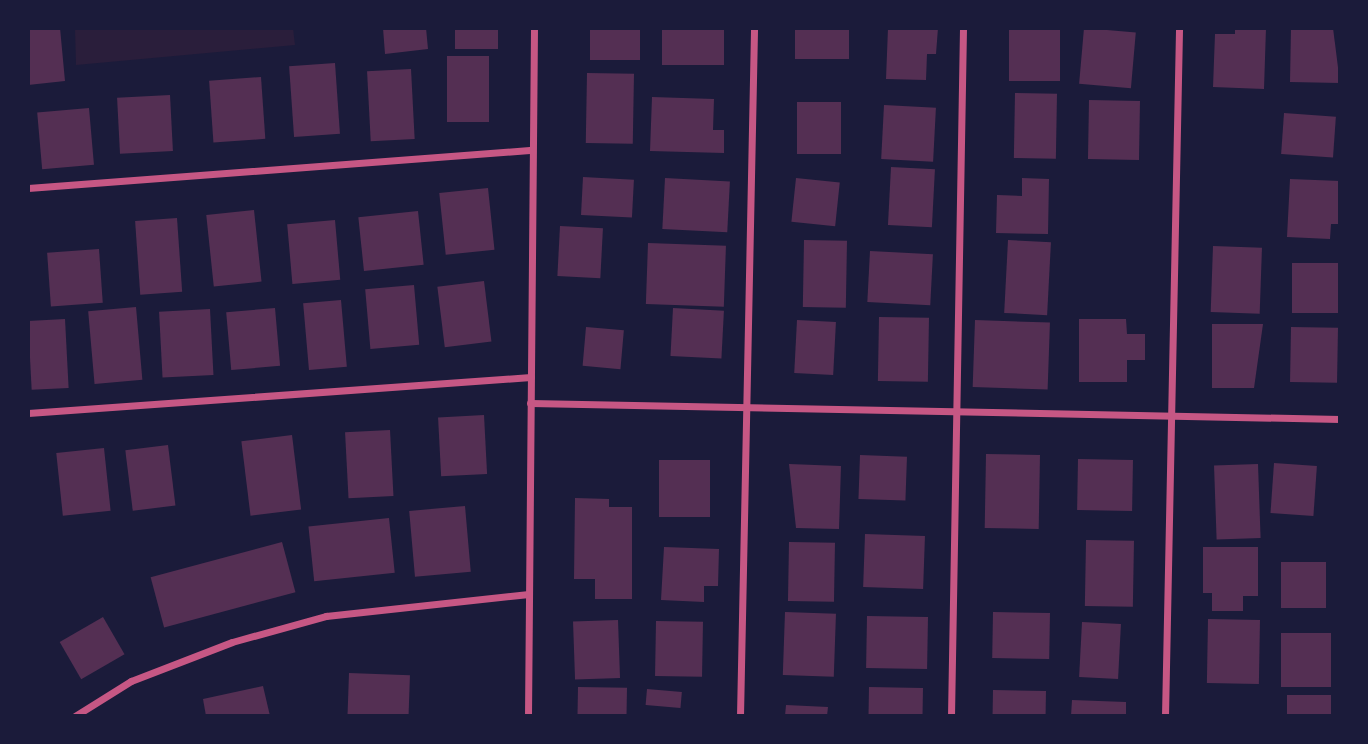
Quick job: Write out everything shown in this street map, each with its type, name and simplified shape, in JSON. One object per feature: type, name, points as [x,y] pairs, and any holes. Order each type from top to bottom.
[{"type":"street","points":[[528,716],[530,150],[534,28]]},
{"type":"street","points":[[740,716],[754,28]]},
{"type":"street","points":[[951,716],[963,28]]},
{"type":"street","points":[[1165,716],[1179,28]]},
{"type":"street","points":[[28,188],[530,150]]},
{"type":"street","points":[[28,413],[531,377]]},
{"type":"street","points":[[530,403],[747,405],[1340,419]]},
{"type":"street","points":[[75,716],[131,681],[232,642],[326,616],[529,594]]},
{"type":"shaded area","points":[[75,28],[293,28],[295,45],[76,65]]},
{"type":"building","points":[[28,28],[60,28],[65,81],[28,85]]},
{"type":"building","points":[[383,28],[426,28],[428,49],[385,54]]},
{"type":"building","points":[[455,28],[498,28],[498,49],[455,49]]},
{"type":"building","points":[[590,28],[640,28],[640,60],[590,60]]},
{"type":"building","points":[[662,28],[724,28],[724,65],[662,65]]},
{"type":"building","points":[[795,28],[849,28],[849,59],[795,59]]},
{"type":"building","points":[[888,28],[938,28],[936,54],[927,54],[926,80],[886,79]]},
{"type":"building","points":[[1009,28],[1060,28],[1060,81],[1009,81]]},
{"type":"building","points":[[1084,28],[1136,33],[1131,88],[1079,84]]},
{"type":"building","points":[[1235,28],[1266,28],[1264,89],[1213,87],[1215,34],[1235,34]]},
{"type":"building","points":[[1291,28],[1333,28],[1340,83],[1290,82]]},
{"type":"building","points":[[447,56],[489,56],[489,122],[447,122]]},
{"type":"building","points":[[335,63],[340,134],[294,137],[289,66]]},
{"type":"building","points":[[411,69],[415,139],[371,141],[367,71]]},
{"type":"building","points":[[587,73],[634,74],[633,144],[586,143]]},
{"type":"building","points":[[261,77],[265,139],[213,142],[209,81]]},
{"type":"building","points":[[1015,93],[1057,94],[1056,159],[1014,158]]},
{"type":"building","points":[[170,95],[173,151],[120,154],[117,98]]},
{"type":"building","points":[[652,97],[714,99],[713,130],[724,130],[724,153],[650,151]]},
{"type":"building","points":[[1089,100],[1140,101],[1139,160],[1088,159]]},
{"type":"building","points":[[797,102],[841,102],[841,154],[797,154]]},
{"type":"building","points":[[884,105],[936,108],[933,162],[881,159]]},
{"type":"building","points":[[89,108],[94,165],[42,169],[37,113]]},
{"type":"building","points":[[1284,113],[1336,117],[1333,158],[1281,154]]},
{"type":"building","points":[[891,167],[935,169],[932,227],[888,225]]},
{"type":"building","points":[[583,177],[634,180],[632,218],[581,215]]},
{"type":"building","points":[[665,178],[730,181],[727,232],[662,229]]},
{"type":"building","points":[[796,178],[840,183],[835,226],[791,222]]},
{"type":"building","points":[[1022,178],[1049,179],[1048,234],[996,233],[997,195],[1022,196]]},
{"type":"building","points":[[1290,179],[1340,181],[1340,224],[1331,224],[1330,239],[1287,237]]},
{"type":"building","points":[[488,188],[494,250],[446,255],[439,193]]},
{"type":"building","points":[[254,210],[262,282],[214,287],[206,215]]},
{"type":"building","points":[[418,211],[424,265],[364,271],[358,217]]},
{"type":"building","points":[[177,218],[182,292],[140,295],[135,221]]},
{"type":"building","points":[[335,220],[340,280],[292,284],[287,224]]},
{"type":"building","points":[[560,226],[603,228],[600,278],[557,276]]},
{"type":"building","points":[[804,240],[847,241],[846,308],[803,307]]},
{"type":"building","points":[[1008,240],[1051,242],[1047,315],[1004,313]]},
{"type":"building","points":[[648,243],[726,246],[724,307],[646,304]]},
{"type":"building","points":[[1213,246],[1262,248],[1260,314],[1211,312]]},
{"type":"building","points":[[99,249],[103,303],[51,306],[47,253]]},
{"type":"building","points":[[870,251],[933,254],[930,305],[867,302]]},
{"type":"building","points":[[1292,263],[1340,263],[1340,313],[1292,313]]},
{"type":"building","points":[[484,281],[491,342],[445,347],[437,287]]},
{"type":"building","points":[[414,285],[419,345],[370,349],[365,289]]},
{"type":"building","points":[[341,300],[347,367],[309,370],[303,303]]},
{"type":"building","points":[[136,307],[142,380],[95,384],[88,311]]},
{"type":"building","points":[[275,308],[280,366],[231,370],[226,312]]},
{"type":"building","points":[[673,308],[724,311],[721,359],[670,356]]},
{"type":"building","points":[[210,309],[213,375],[163,378],[159,312]]},
{"type":"building","points":[[879,317],[929,318],[928,382],[878,381]]},
{"type":"building","points":[[65,319],[69,388],[32,390],[28,321]]},
{"type":"building","points":[[1079,319],[1126,319],[1127,334],[1145,334],[1145,360],[1127,360],[1127,382],[1079,382]]},
{"type":"building","points":[[797,320],[836,322],[833,375],[794,373]]},
{"type":"building","points":[[975,320],[1050,323],[1048,390],[973,387]]},
{"type":"building","points":[[1212,324],[1263,324],[1254,388],[1212,388]]},
{"type":"building","points":[[586,327],[624,330],[620,369],[583,366]]},
{"type":"building","points":[[1291,327],[1338,328],[1337,383],[1290,382]]},
{"type":"building","points":[[484,415],[487,474],[441,476],[438,417]]},
{"type":"building","points":[[390,430],[393,496],[349,498],[345,432]]},
{"type":"building","points":[[292,435],[301,509],[251,516],[241,441]]},
{"type":"building","points":[[168,445],[175,506],[133,511],[125,450]]},
{"type":"building","points":[[104,448],[111,511],[63,516],[56,453]]},
{"type":"building","points":[[986,454],[1040,455],[1039,529],[985,528]]},
{"type":"building","points":[[860,455],[907,457],[905,501],[858,499]]},
{"type":"building","points":[[1078,459],[1133,460],[1132,511],[1077,510]]},
{"type":"building","points":[[659,460],[710,460],[710,517],[659,517]]},
{"type":"building","points":[[1274,463],[1317,466],[1313,516],[1271,513]]},
{"type":"building","points":[[789,464],[841,466],[839,529],[796,528]]},
{"type":"building","points":[[1258,464],[1261,538],[1217,539],[1214,466]]},
{"type":"building","points":[[575,498],[609,499],[609,507],[632,507],[632,599],[595,599],[595,579],[574,579]]},
{"type":"building","points":[[465,506],[471,572],[415,577],[409,511]]},
{"type":"building","points":[[389,518],[395,573],[314,581],[308,526]]},
{"type":"building","points":[[865,534],[925,536],[923,589],[863,587]]},
{"type":"building","points":[[1086,540],[1134,541],[1133,607],[1085,606]]},
{"type":"building","points":[[282,542],[295,592],[164,627],[151,577]]},
{"type":"building","points":[[789,542],[835,543],[834,602],[788,601]]},
{"type":"building","points":[[664,547],[719,549],[718,586],[704,586],[704,602],[661,600]]},
{"type":"building","points":[[1203,547],[1258,547],[1258,596],[1243,596],[1243,611],[1212,611],[1212,593],[1203,593]]},
{"type":"building","points":[[1281,562],[1326,562],[1326,608],[1281,608]]},
{"type":"building","points":[[785,612],[836,614],[834,677],[783,675]]},
{"type":"building","points":[[993,612],[1050,613],[1049,659],[992,658]]},
{"type":"building","points":[[867,616],[928,617],[927,669],[866,668]]},
{"type":"building","points":[[103,617],[124,654],[81,679],[60,642]]},
{"type":"building","points":[[1208,619],[1260,620],[1259,684],[1207,683]]},
{"type":"building","points":[[618,620],[620,678],[575,680],[573,622]]},
{"type":"building","points":[[656,621],[703,622],[702,677],[655,676]]},
{"type":"building","points":[[1082,622],[1121,624],[1118,679],[1079,677]]},
{"type":"building","points":[[1281,633],[1331,633],[1331,687],[1281,687]]},
{"type":"building","points":[[349,673],[410,675],[409,716],[347,716]]},
{"type":"building","points":[[263,686],[270,716],[206,716],[203,699]]},
{"type":"building","points":[[578,687],[627,688],[627,716],[577,716]]},
{"type":"building","points":[[869,687],[923,688],[923,716],[868,716]]},
{"type":"building","points":[[647,689],[682,692],[680,708],[646,705]]},
{"type":"building","points":[[993,690],[1046,691],[1046,716],[993,716]]},
{"type":"building","points":[[1287,695],[1331,695],[1331,716],[1287,716]]},
{"type":"building","points":[[1072,700],[1126,702],[1126,716],[1071,716]]},
{"type":"building","points":[[786,705],[828,707],[827,716],[785,716]]}]
